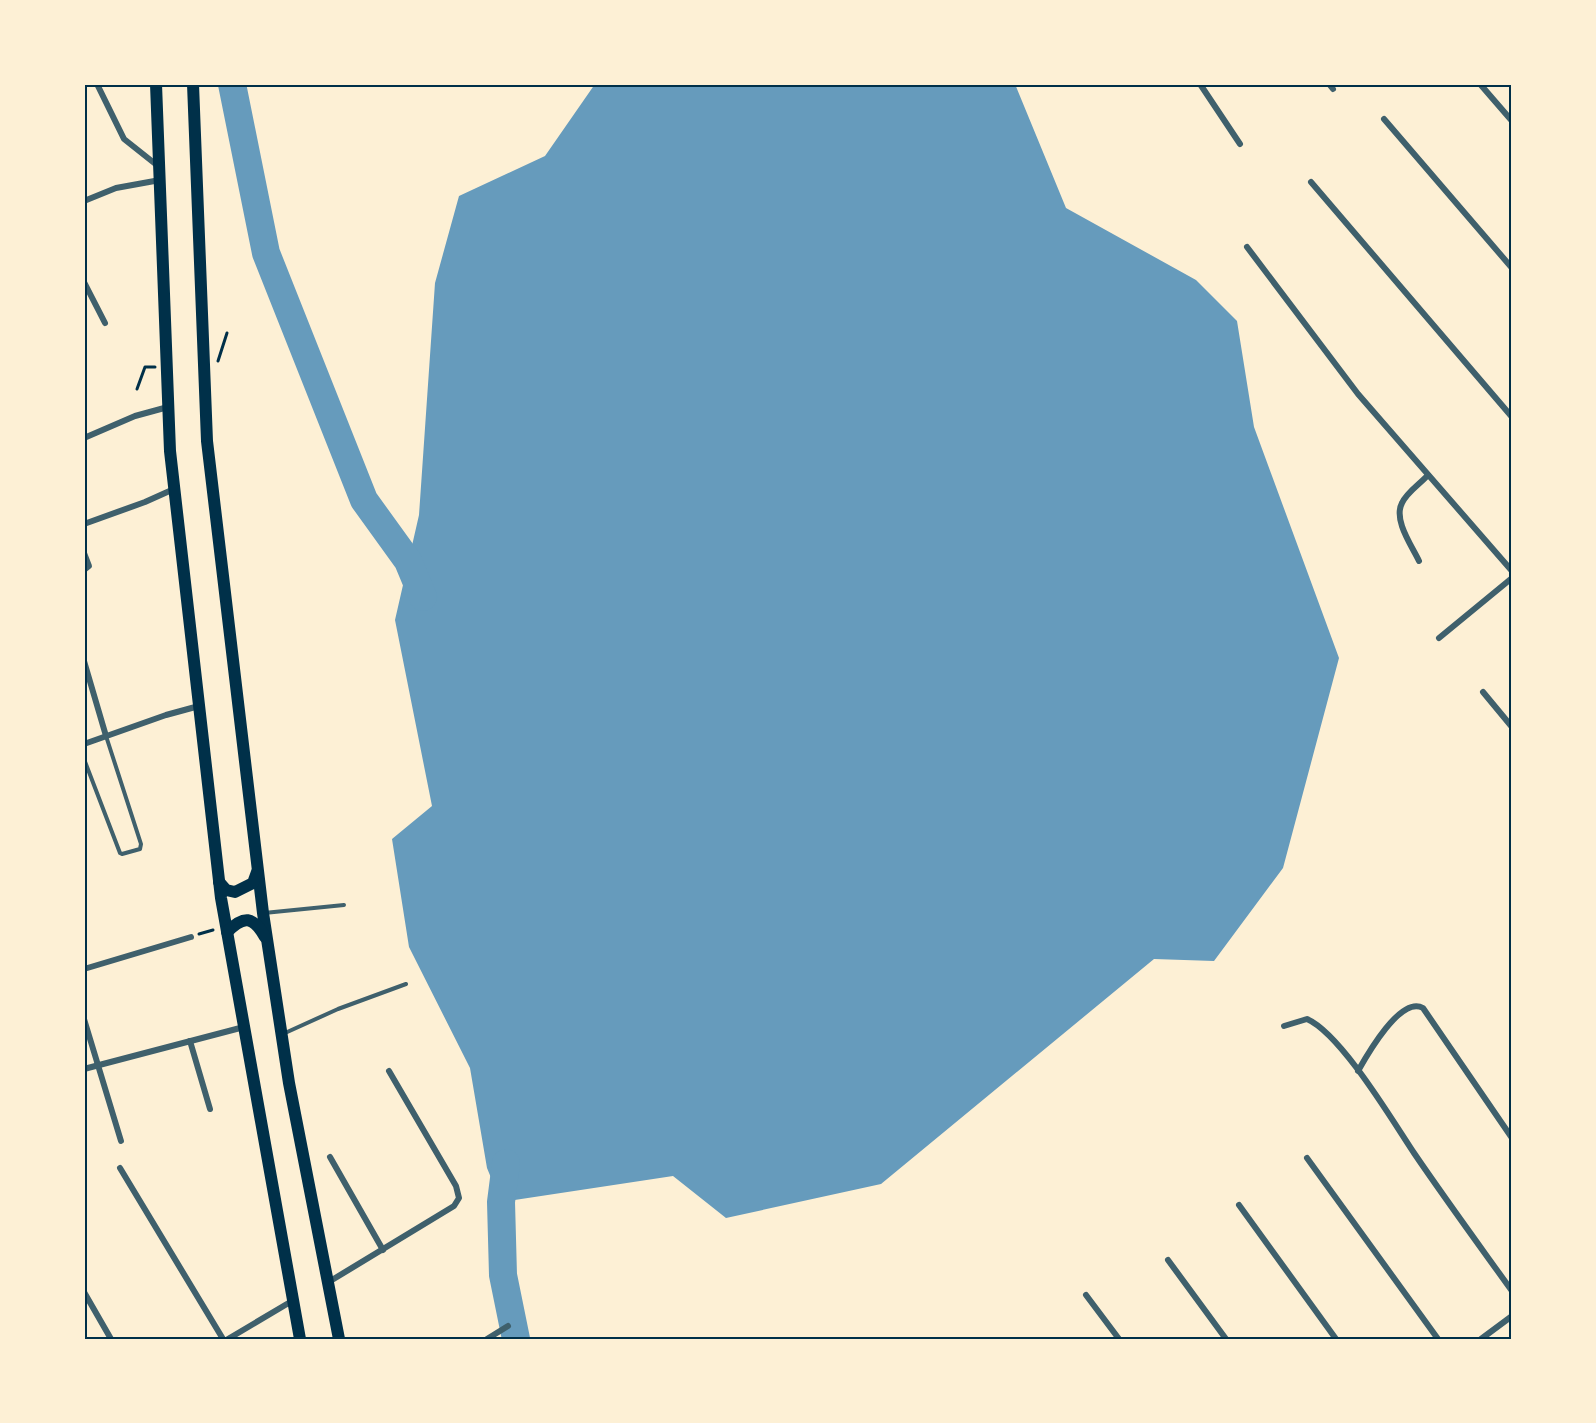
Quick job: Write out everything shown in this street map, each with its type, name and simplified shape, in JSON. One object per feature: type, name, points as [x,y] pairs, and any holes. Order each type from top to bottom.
[{"type":"main road","points":[[156,84],[174,489],[219,882],[300,1339]]},
{"type":"main road","points":[[193,84],[207,441],[257,871],[282,1035],[339,1339]]},
{"type":"main road","points":[[219,882],[226,890],[235,892],[253,883],[257,871]]},
{"type":"main road","points":[[227,929],[238,921],[248,920],[258,925],[267,940]]},
{"type":"street","points":[[84,201],[160,174],[124,139],[97,84]]},
{"type":"street","points":[[1200,84],[1240,144]]},
{"type":"street","points":[[1480,84],[1512,121]]},
{"type":"street","points":[[1383,119],[1512,267]]},
{"type":"street","points":[[1311,182],[1512,417]]},
{"type":"street","points":[[1247,247],[1327,355],[1512,571]]},
{"type":"street","points":[[84,282],[105,323]]},
{"type":"street","points":[[84,438],[135,416],[169,406]]},
{"type":"street","points":[[1419,561],[1399,514],[1400,505],[1405,497],[1428,475]]},
{"type":"street","points":[[84,524],[174,489]]},
{"type":"street","points":[[84,554],[88,566],[84,570]]},
{"type":"street","points":[[1439,638],[1512,578]]},
{"type":"street","points":[[84,661],[106,736]]},
{"type":"street","points":[[1483,692],[1512,727]]},
{"type":"street","points":[[84,744],[166,715],[199,706]]},
{"type":"street","points":[[84,969],[191,937]]},
{"type":"street","points":[[1358,1071],[1387,1026],[1405,1010],[1418,1005],[1423,1008],[1512,1138]]},
{"type":"street","points":[[84,1019],[121,1141]]},
{"type":"street","points":[[1284,1026],[1303,1019],[1316,1023],[1358,1071],[1512,1291]]},
{"type":"street","points":[[84,1069],[244,1027]]},
{"type":"street","points":[[190,1041],[210,1109]]},
{"type":"street","points":[[327,1284],[454,1206],[459,1198],[456,1186],[389,1071]]},
{"type":"street","points":[[330,1157],[383,1250]]},
{"type":"street","points":[[1306,1158],[1438,1339]]},
{"type":"street","points":[[120,1168],[223,1339]]},
{"type":"street","points":[[1239,1205],[1335,1339]]},
{"type":"street","points":[[1168,1260],[1226,1339]]},
{"type":"street","points":[[84,1292],[111,1339]]},
{"type":"street","points":[[1086,1295],[1119,1339]]},
{"type":"street","points":[[228,1339],[292,1301]]},
{"type":"street","points":[[1481,1339],[1512,1316]]},
{"type":"street","points":[[487,1339],[508,1326]]},
{"type":"lane","points":[[84,759],[120,853],[140,849],[141,844],[106,736]]},
{"type":"lane","points":[[263,913],[344,905]]},
{"type":"lane","points":[[282,1035],[338,1009],[406,984]]},
{"type":"path","points":[[217,365],[228,333]]},
{"type":"path","points":[[137,389],[145,367]]},
{"type":"path","points":[[191,937],[227,929]]},
{"type":"water","points":[[595,84],[1015,84],[1066,208],[1196,280],[1237,321],[1254,427],[1339,658],[1283,868],[1214,961],[1154,959],[881,1184],[726,1218],[673,1176],[501,1202],[487,1168],[470,1068],[409,947],[392,839],[432,806],[395,620],[419,515],[435,283],[459,196],[545,156]]},
{"type":"waterway","points":[[232,84],[266,253],[364,500],[408,561],[423,597]]},
{"type":"waterway","points":[[506,1163],[501,1202],[503,1275],[516,1339]]}]
